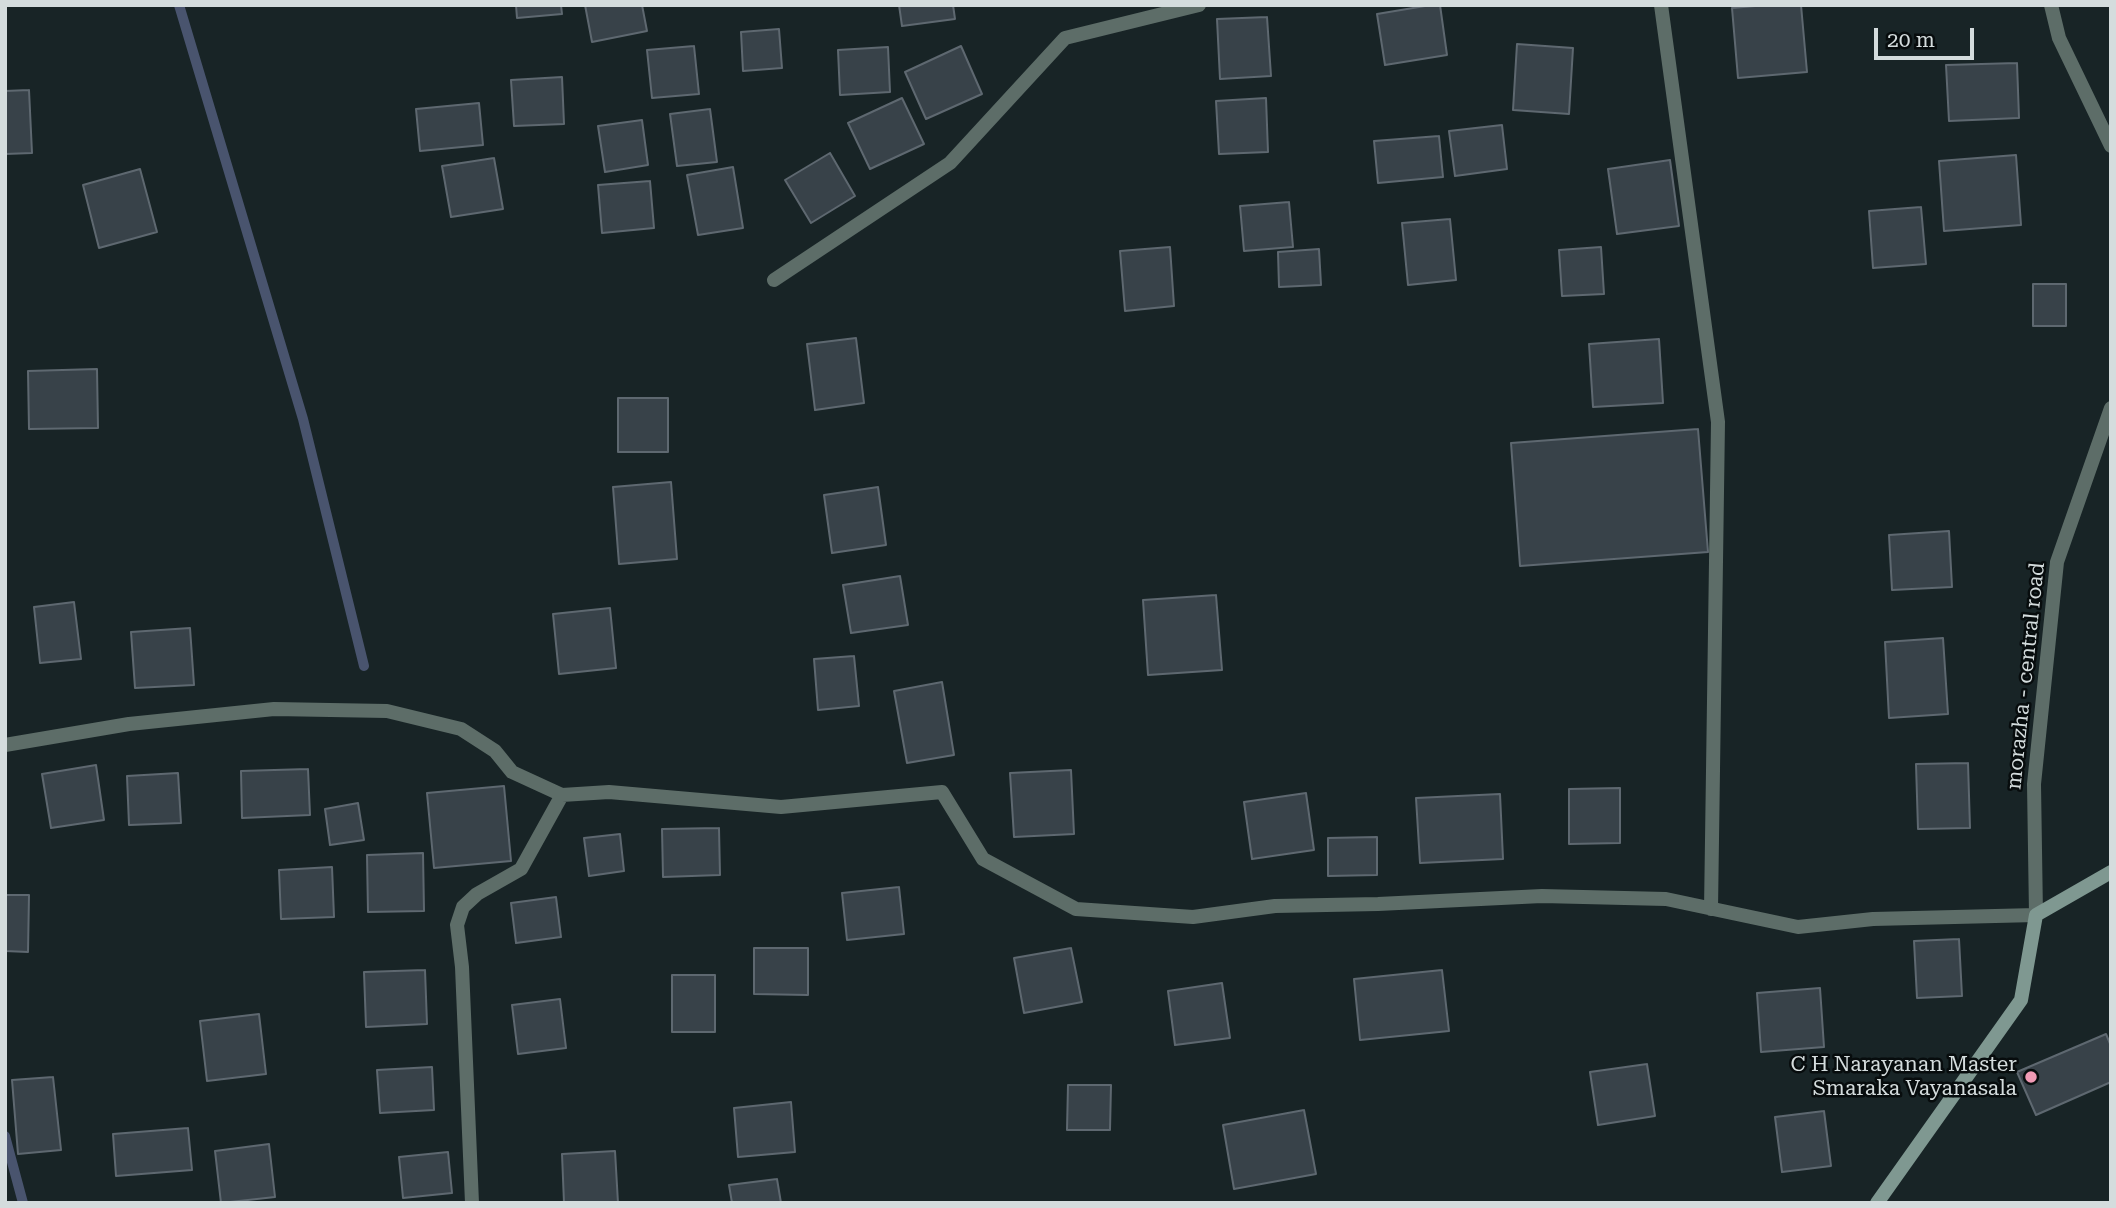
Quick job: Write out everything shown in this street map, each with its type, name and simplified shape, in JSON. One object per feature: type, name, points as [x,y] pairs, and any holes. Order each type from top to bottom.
[{"type":"main road","points":[[1877,1203],[2021,1000],[2036,915],[2111,872]]},
{"type":"street","points":[[774,280],[950,163],[1065,38],[1199,5]]},
{"type":"street","points":[[1661,5],[1718,422],[1711,909]]},
{"type":"street","points":[[2051,5],[2059,38],[2111,146]]},
{"type":"street","name":"morazha - central road","points":[[2036,915],[2034,784],[2057,562],[2111,408]]},
{"type":"street","points":[[5,746],[129,724],[274,709],[387,711],[461,729],[495,751],[512,772],[562,795],[608,792],[781,807],[942,792],[983,859],[1076,909],[1193,917],[1275,906],[1378,904],[1542,895],[1666,899],[1798,927],[1873,919],[2036,915]]},
{"type":"street","points":[[472,1203],[464,1005],[457,925],[463,907],[477,894],[521,869],[562,795]]},
{"type":"building","points":[[516,5],[561,5],[562,14],[517,18]]},
{"type":"building","points":[[585,5],[642,5],[647,31],[592,42]]},
{"type":"building","points":[[899,5],[953,5],[955,19],[902,26]]},
{"type":"building","points":[[1440,5],[1447,55],[1385,65],[1377,14]]},
{"type":"building","points":[[1801,5],[1807,72],[1738,78],[1732,8]]},
{"type":"building","points":[[1267,17],[1271,76],[1220,79],[1217,19]]},
{"type":"building","points":[[779,29],[782,68],[743,71],[741,32]]},
{"type":"building","points":[[1517,44],[1573,48],[1569,114],[1513,110]]},
{"type":"building","points":[[694,46],[699,94],[652,98],[647,50]]},
{"type":"building","points":[[961,46],[982,94],[926,119],[905,72]]},
{"type":"building","points":[[888,47],[890,92],[840,95],[838,50]]},
{"type":"building","points":[[2017,63],[2019,118],[1949,121],[1946,65]]},
{"type":"building","points":[[562,77],[564,124],[514,126],[511,80]]},
{"type":"building","points":[[29,90],[32,153],[5,154],[5,91]]},
{"type":"building","points":[[902,98],[924,144],[870,169],[848,123]]},
{"type":"building","points":[[1266,98],[1268,152],[1219,154],[1216,101]]},
{"type":"building","points":[[479,103],[483,145],[420,151],[416,109]]},
{"type":"building","points":[[710,109],[717,162],[677,166],[670,114]]},
{"type":"building","points":[[642,120],[648,165],[605,172],[598,126]]},
{"type":"building","points":[[1502,125],[1507,169],[1455,176],[1449,131]]},
{"type":"building","points":[[1439,136],[1443,177],[1378,183],[1374,141]]},
{"type":"building","points":[[830,153],[855,196],[811,223],[785,180]]},
{"type":"building","points":[[2016,155],[2021,225],[1944,231],[1939,161]]},
{"type":"building","points":[[494,158],[503,209],[451,217],[442,166]]},
{"type":"building","points":[[1670,160],[1679,226],[1617,234],[1608,169]]},
{"type":"building","points":[[733,167],[743,228],[698,235],[687,175]]},
{"type":"building","points":[[140,169],[157,232],[99,248],[83,185]]},
{"type":"building","points":[[650,181],[654,228],[602,233],[598,185]]},
{"type":"building","points":[[1289,202],[1293,247],[1244,251],[1240,206]]},
{"type":"building","points":[[1921,207],[1926,264],[1873,268],[1869,211]]},
{"type":"building","points":[[1450,219],[1456,280],[1408,285],[1402,223]]},
{"type":"building","points":[[1170,247],[1174,306],[1125,311],[1120,251]]},
{"type":"building","points":[[1601,247],[1604,294],[1562,296],[1559,250]]},
{"type":"building","points":[[1319,249],[1321,285],[1279,287],[1278,252]]},
{"type":"building","points":[[2033,284],[2066,284],[2066,326],[2033,326]]},
{"type":"building","points":[[856,338],[864,403],[815,410],[807,344]]},
{"type":"building","points":[[1659,339],[1663,403],[1593,407],[1589,344]]},
{"type":"building","points":[[97,369],[98,428],[29,429],[28,371]]},
{"type":"building","points":[[618,398],[668,398],[668,452],[618,452]]},
{"type":"building","points":[[1698,429],[1708,552],[1520,566],[1511,443]]},
{"type":"building","points":[[671,482],[677,559],[619,564],[613,487]]},
{"type":"building","points":[[878,487],[886,545],[832,553],[824,495]]},
{"type":"building","points":[[1949,531],[1952,587],[1892,590],[1889,535]]},
{"type":"building","points":[[900,576],[908,625],[851,633],[843,585]]},
{"type":"building","points":[[1216,595],[1222,670],[1148,675],[1143,600]]},
{"type":"building","points":[[74,602],[81,659],[40,663],[34,607]]},
{"type":"building","points":[[610,608],[616,668],[559,674],[553,614]]},
{"type":"building","points":[[190,628],[194,685],[135,688],[131,632]]},
{"type":"building","points":[[1943,638],[1948,714],[1889,718],[1885,642]]},
{"type":"building","points":[[854,656],[859,706],[818,710],[814,659]]},
{"type":"building","points":[[942,682],[954,755],[907,763],[894,691]]},
{"type":"building","points":[[1968,763],[1970,828],[1918,829],[1916,764]]},
{"type":"building","points":[[96,765],[104,820],[51,828],[42,774]]},
{"type":"building","points":[[308,769],[310,815],[242,818],[241,771]]},
{"type":"building","points":[[1071,770],[1074,834],[1014,837],[1010,773]]},
{"type":"building","points":[[178,773],[181,823],[129,825],[127,776]]},
{"type":"building","points":[[504,786],[511,861],[434,868],[427,793]]},
{"type":"building","points":[[1620,788],[1620,843],[1569,844],[1569,789]]},
{"type":"building","points":[[1306,793],[1314,850],[1252,859],[1244,802]]},
{"type":"building","points":[[1500,794],[1503,859],[1420,863],[1416,798]]},
{"type":"building","points":[[358,803],[364,840],[330,845],[325,809]]},
{"type":"building","points":[[719,828],[720,875],[663,877],[662,829]]},
{"type":"building","points":[[620,834],[624,871],[589,876],[584,838]]},
{"type":"building","points":[[1377,837],[1377,875],[1328,876],[1328,838]]},
{"type":"building","points":[[423,853],[424,911],[368,912],[367,855]]},
{"type":"building","points":[[332,867],[334,917],[281,919],[279,870]]},
{"type":"building","points":[[899,887],[904,934],[847,940],[842,893]]},
{"type":"building","points":[[5,895],[29,895],[28,952],[5,951]]},
{"type":"building","points":[[556,897],[561,937],[516,943],[511,903]]},
{"type":"building","points":[[1959,939],[1962,996],[1917,998],[1914,941]]},
{"type":"building","points":[[754,948],[808,948],[808,995],[754,994]]},
{"type":"building","points":[[1071,948],[1082,1002],[1024,1013],[1014,958]]},
{"type":"building","points":[[425,970],[427,1024],[366,1027],[364,972]]},
{"type":"building","points":[[1442,970],[1449,1031],[1360,1040],[1354,979]]},
{"type":"building","points":[[672,975],[715,975],[715,1032],[672,1032]]},
{"type":"building","points":[[1222,983],[1230,1038],[1175,1045],[1168,991]]},
{"type":"building","points":[[1820,988],[1824,1047],[1761,1052],[1757,993]]},
{"type":"building","points":[[560,999],[566,1048],[518,1054],[512,1005]]},
{"type":"building","points":[[259,1014],[266,1074],[207,1081],[200,1021]]},
{"type":"building","points":[[2106,1034],[2111,1046],[2111,1082],[2036,1115],[2017,1072]]},
{"type":"building","points":[[1647,1064],[1655,1116],[1598,1125],[1590,1072]]},
{"type":"building","points":[[432,1067],[434,1110],[380,1113],[377,1070]]},
{"type":"building","points":[[53,1077],[61,1150],[18,1154],[12,1080]]},
{"type":"building","points":[[1068,1085],[1111,1085],[1110,1130],[1067,1130]]},
{"type":"building","points":[[791,1102],[795,1152],[738,1157],[734,1108]]},
{"type":"building","points":[[1304,1110],[1316,1174],[1234,1189],[1223,1125]]},
{"type":"building","points":[[1824,1111],[1831,1166],[1782,1172],[1775,1117]]},
{"type":"building","points":[[188,1128],[192,1170],[116,1176],[113,1134]]},
{"type":"building","points":[[269,1144],[275,1197],[221,1203],[215,1151]]},
{"type":"building","points":[[615,1151],[618,1203],[564,1203],[562,1154]]},
{"type":"building","points":[[448,1152],[452,1193],[403,1198],[399,1157]]},
{"type":"building","points":[[777,1179],[781,1203],[732,1203],[729,1185]]},
{"type":"waterway","points":[[179,5],[303,419],[364,666]]},
{"type":"waterway","points":[[5,1136],[23,1203]]},
{"type":"place","name":"C H Narayanan Master Smaraka Vayanasala","points":[[2031,1077]]}]
